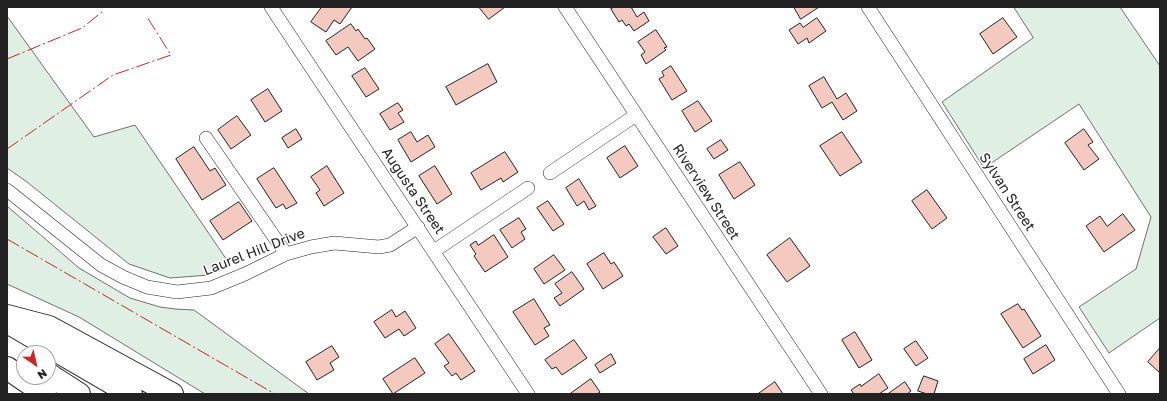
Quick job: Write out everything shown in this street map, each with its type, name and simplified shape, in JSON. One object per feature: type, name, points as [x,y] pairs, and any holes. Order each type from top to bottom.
[{"type":"highway","points":[[7,316],[49,327],[172,394]]},
{"type":"highway","points":[[7,322],[131,394]]},
{"type":"highway","points":[[7,352],[16,357]]},
{"type":"highway","points":[[7,368],[45,394]]},
{"type":"highway","points":[[56,379],[79,394]]},
{"type":"street","name":"Augusta Street","points":[[271,7],[528,394]]},
{"type":"street","name":"Riverview Street","points":[[565,7],[821,394]]},
{"type":"street","name":"Sylvan Street","points":[[868,7],[1119,394]]},
{"type":"street","points":[[550,173],[636,115]]},
{"type":"street","points":[[206,138],[286,254]]},
{"type":"street","points":[[434,251],[528,188]]},
{"type":"street","name":"Laurel Hill Drive","points":[[7,190],[101,265],[123,277],[147,287],[177,292],[211,288],[245,274],[286,254],[311,247],[334,243],[379,247],[390,245],[418,227]]},
{"type":"green space","points":[[1014,7],[1120,7],[1160,66],[1160,318],[1109,353],[1079,307],[1136,269],[1151,217],[1079,104],[984,168],[942,102],[1033,38]]},
{"type":"green space","points":[[7,16],[94,137],[135,125],[231,266],[209,275],[170,278],[129,264],[27,182],[7,168]]},
{"type":"green space","points":[[7,206],[79,268],[130,298],[160,307],[194,310],[309,394],[205,394],[79,317],[7,284]]},
{"type":"building","points":[[322,7],[352,7],[340,24],[334,20],[326,32],[311,22]]},
{"type":"building","points":[[479,7],[505,7],[489,19]]},
{"type":"building","points":[[615,7],[631,7],[637,17],[644,12],[649,21],[634,31],[629,24],[626,26],[622,20],[619,22],[611,9]]},
{"type":"building","points":[[794,7],[819,7],[801,19]]},
{"type":"building","points":[[817,18],[826,31],[809,43],[807,38],[798,44],[789,30],[800,23],[803,27]]},
{"type":"building","points":[[1003,18],[1017,37],[993,54],[980,34]]},
{"type":"building","points":[[351,24],[356,31],[358,29],[365,39],[367,38],[375,49],[358,61],[348,47],[336,55],[326,41]]},
{"type":"building","points":[[656,30],[667,47],[664,48],[666,50],[646,64],[641,55],[645,52],[638,42]]},
{"type":"building","points":[[488,64],[497,82],[456,105],[446,87]]},
{"type":"building","points":[[671,66],[687,91],[672,100],[659,79],[664,76],[662,72]]},
{"type":"building","points":[[365,68],[379,89],[366,97],[352,76]]},
{"type":"building","points":[[824,77],[837,99],[846,93],[857,111],[843,120],[832,102],[822,108],[809,86]]},
{"type":"building","points":[[268,89],[282,111],[265,122],[251,100]]},
{"type":"building","points":[[698,101],[712,121],[695,132],[682,111]]},
{"type":"building","points":[[398,103],[403,110],[398,113],[404,122],[390,130],[380,114]]},
{"type":"building","points":[[237,116],[251,135],[231,149],[218,130]]},
{"type":"building","points":[[296,129],[302,139],[288,148],[282,138]]},
{"type":"building","points":[[1084,129],[1093,142],[1088,145],[1099,159],[1084,170],[1065,143]]},
{"type":"building","points":[[411,132],[417,142],[428,135],[435,147],[411,162],[398,140]]},
{"type":"building","points":[[842,132],[862,162],[840,176],[820,146]]},
{"type":"building","points":[[721,140],[728,150],[714,159],[707,149]]},
{"type":"building","points":[[625,146],[638,166],[620,178],[607,158]]},
{"type":"building","points":[[194,147],[210,171],[215,168],[226,185],[202,200],[176,159]]},
{"type":"building","points":[[505,152],[518,172],[503,182],[501,178],[481,190],[471,173]]},
{"type":"building","points":[[740,162],[755,185],[734,199],[719,175]]},
{"type":"building","points":[[327,166],[344,193],[324,206],[316,193],[320,190],[311,177]]},
{"type":"building","points":[[435,166],[452,194],[437,204],[419,176]]},
{"type":"building","points":[[274,168],[297,203],[286,209],[283,204],[276,208],[257,179]]},
{"type":"building","points":[[579,179],[596,206],[589,210],[584,201],[577,206],[566,188]]},
{"type":"building","points":[[927,190],[947,218],[932,229],[912,201]]},
{"type":"building","points":[[548,201],[564,224],[553,231],[537,208]]},
{"type":"building","points":[[239,202],[252,221],[223,240],[210,221]]},
{"type":"building","points":[[1123,214],[1135,230],[1104,252],[1086,226],[1100,216],[1107,226]]},
{"type":"building","points":[[519,218],[526,229],[521,232],[525,239],[512,248],[500,230]]},
{"type":"building","points":[[666,228],[678,246],[666,254],[653,237]]},
{"type":"building","points":[[494,235],[508,257],[485,272],[474,256],[476,254],[470,245],[476,241],[478,245]]},
{"type":"building","points":[[790,238],[810,266],[787,282],[767,255]]},
{"type":"building","points":[[604,253],[611,264],[614,262],[623,276],[603,289],[587,264]]},
{"type":"building","points":[[554,255],[565,270],[544,284],[534,269]]},
{"type":"building","points":[[572,272],[584,289],[560,306],[554,298],[562,293],[555,284]]},
{"type":"building","points":[[534,299],[550,325],[544,328],[549,336],[535,345],[513,312]]},
{"type":"building","points":[[1018,304],[1022,310],[1024,309],[1041,336],[1023,348],[1001,314]]},
{"type":"building","points":[[392,310],[396,317],[405,311],[416,328],[404,336],[399,329],[385,338],[374,322]]},
{"type":"building","points":[[855,332],[872,360],[859,368],[842,340]]},
{"type":"building","points":[[449,334],[475,371],[461,380],[456,373],[452,376],[444,366],[449,363],[435,344]]},
{"type":"building","points":[[574,340],[587,358],[562,375],[556,367],[552,369],[545,360]]},
{"type":"building","points":[[916,341],[928,358],[916,366],[904,349]]},
{"type":"building","points":[[1046,345],[1055,360],[1033,374],[1024,359]]},
{"type":"building","points":[[332,346],[339,357],[330,363],[334,370],[317,380],[306,362]]},
{"type":"building","points":[[1160,348],[1160,370],[1159,372],[1148,362]]},
{"type":"building","points":[[611,354],[616,363],[600,373],[595,365]]},
{"type":"building","points":[[415,358],[425,373],[393,394],[383,379]]},
{"type":"building","points":[[879,374],[888,388],[879,394],[854,394],[851,390],[860,384],[861,386]]},
{"type":"building","points":[[924,376],[938,381],[934,394],[927,394],[918,391]]},
{"type":"building","points":[[591,379],[600,392],[597,394],[570,394]]},
{"type":"building","points":[[775,382],[783,394],[758,394]]},
{"type":"building","points":[[905,382],[911,391],[907,394],[888,394]]},
{"type":"power","points":[[7,59],[82,28],[102,12]]},
{"type":"power","points":[[7,149],[113,75],[171,55],[147,17]]},
{"type":"power","points":[[7,239],[275,394]]}]
